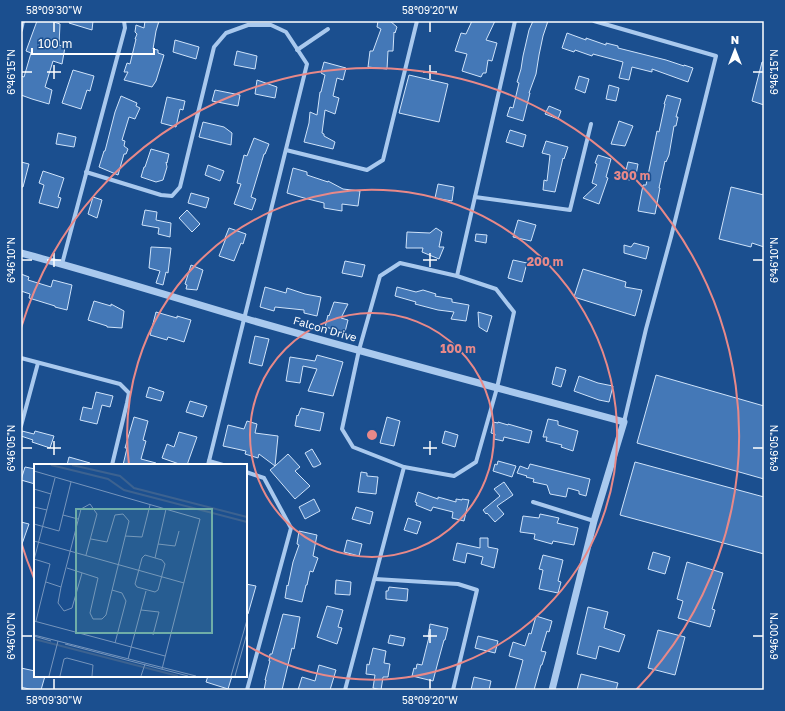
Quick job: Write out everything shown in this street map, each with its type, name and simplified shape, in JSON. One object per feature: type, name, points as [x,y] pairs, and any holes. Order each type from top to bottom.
[{"type":"street","points":[[21,30],[23,21]]},
{"type":"street","points":[[62,264],[125,28],[124,21]]},
{"type":"street","points":[[286,150],[367,170],[383,160],[417,21]]},
{"type":"street","points":[[457,276],[515,21]]},
{"type":"street","points":[[552,690],[594,521],[624,422],[646,329],[671,237],[716,56],[594,21]]},
{"type":"street","points":[[86,172],[161,195],[172,196],[180,187],[214,47],[226,33],[248,25],[271,25],[286,32],[307,64],[209,463]]},
{"type":"street","points":[[298,50],[328,29]]},
{"type":"street","points":[[475,197],[570,210],[591,124]]},
{"type":"street","name":"Falcon Drive","points":[[21,253],[359,350],[624,422]]},
{"type":"street","points":[[400,263],[457,276],[496,289],[514,312],[496,388],[476,462],[454,476],[404,466],[353,447],[342,429],[359,350],[380,276],[400,263]]},
{"type":"street","points":[[21,358],[120,384],[129,393],[112,464]]},
{"type":"street","points":[[21,426],[38,363]]},
{"type":"street","points":[[345,690],[404,466]]},
{"type":"street","points":[[247,472],[264,478],[291,528],[247,690]]},
{"type":"street","points":[[533,502],[594,521]]},
{"type":"street","points":[[375,579],[458,584],[477,590],[453,690]]},
{"type":"building","points":[[37,21],[51,21],[60,24],[59,45],[65,47],[62,64],[53,61],[45,87],[52,90],[49,104],[21,95],[21,76],[24,77],[31,53],[26,51]]},
{"type":"building","points":[[70,21],[93,21],[92,30],[69,23]]},
{"type":"building","points":[[145,21],[159,21],[153,49],[158,50],[158,53],[164,55],[156,81],[152,87],[124,80],[128,72],[124,72],[127,63],[130,64],[136,39],[136,25],[144,28]]},
{"type":"building","points":[[378,21],[390,21],[397,27],[395,33],[394,32],[393,51],[388,51],[387,69],[368,67],[370,51],[373,51],[381,29],[377,27]]},
{"type":"building","points":[[472,21],[495,21],[486,40],[497,43],[492,61],[488,60],[486,73],[483,73],[481,77],[462,71],[467,54],[455,51],[461,33],[466,34]]},
{"type":"building","points":[[533,21],[548,21],[543,36],[536,74],[529,93],[523,121],[507,116],[510,107],[513,108],[519,83],[517,82],[529,30]]},
{"type":"building","points":[[567,33],[586,40],[586,38],[606,45],[606,43],[618,46],[618,48],[693,68],[688,82],[652,69],[652,72],[632,67],[629,80],[619,78],[623,62],[593,54],[592,56],[575,50],[574,52],[562,48]]},
{"type":"building","points":[[175,40],[199,47],[196,59],[173,52]]},
{"type":"building","points":[[237,51],[257,56],[255,69],[234,65]]},
{"type":"building","points":[[324,62],[346,68],[343,80],[337,78],[333,96],[339,98],[335,114],[325,110],[322,133],[324,136],[335,142],[333,149],[304,142],[310,112],[317,115],[320,92],[325,75],[321,73]]},
{"type":"building","points":[[762,62],[764,62],[764,105],[752,101]]},
{"type":"building","points":[[73,70],[94,76],[90,91],[87,90],[81,109],[62,103]]},
{"type":"building","points":[[409,75],[448,84],[439,122],[399,113]]},
{"type":"building","points":[[579,76],[589,79],[585,93],[575,89]]},
{"type":"building","points":[[257,80],[277,87],[275,98],[255,94]]},
{"type":"building","points":[[609,85],[619,88],[616,101],[606,99]]},
{"type":"building","points":[[215,90],[240,95],[238,106],[212,101]]},
{"type":"building","points":[[667,95],[681,99],[669,155],[666,162],[665,161],[655,214],[638,211],[643,185],[646,185],[657,131],[659,132]]},
{"type":"building","points":[[121,96],[137,103],[136,106],[140,108],[135,119],[129,117],[122,140],[125,141],[124,146],[128,149],[126,154],[124,154],[118,175],[99,167]]},
{"type":"building","points":[[167,97],[185,101],[183,110],[180,109],[176,127],[161,123]]},
{"type":"building","points":[[549,106],[561,111],[558,119],[545,114]]},
{"type":"building","points":[[619,121],[633,126],[625,146],[611,144]]},
{"type":"building","points":[[203,122],[224,127],[232,133],[231,145],[199,137]]},
{"type":"building","points":[[510,130],[526,135],[523,147],[506,142]]},
{"type":"building","points":[[58,133],[76,137],[74,147],[56,144]]},
{"type":"building","points":[[254,138],[269,144],[264,154],[251,197],[256,199],[252,210],[234,204],[241,184],[237,183],[244,155],[247,156]]},
{"type":"building","points":[[546,141],[568,147],[564,159],[563,158],[555,192],[543,190],[544,180],[547,181],[550,155],[542,153]]},
{"type":"building","points":[[151,149],[169,154],[163,180],[156,182],[141,177]]},
{"type":"building","points":[[598,155],[611,159],[606,177],[608,178],[599,204],[583,198],[597,185],[592,183],[597,164],[595,163]]},
{"type":"building","points":[[21,162],[29,164],[23,187],[21,187]]},
{"type":"building","points":[[628,162],[638,164],[636,175],[631,175],[630,180],[624,179]]},
{"type":"building","points":[[208,165],[224,171],[220,181],[205,175]]},
{"type":"building","points":[[293,168],[307,172],[307,175],[328,181],[343,189],[360,191],[358,206],[342,204],[342,211],[324,208],[324,203],[287,193]]},
{"type":"building","points":[[43,171],[64,178],[58,197],[61,198],[58,208],[39,203],[44,185],[39,183]]},
{"type":"building","points":[[438,184],[454,187],[452,201],[435,198]]},
{"type":"building","points":[[731,187],[764,195],[764,247],[752,243],[751,247],[719,239]]},
{"type":"building","points":[[191,193],[209,198],[206,208],[188,203]]},
{"type":"building","points":[[93,197],[102,200],[97,218],[88,214]]},
{"type":"building","points":[[145,210],[157,212],[156,220],[171,223],[170,237],[158,234],[159,228],[142,225]]},
{"type":"building","points":[[187,210],[200,224],[192,232],[179,218]]},
{"type":"building","points":[[518,220],[536,225],[531,241],[513,237]]},
{"type":"building","points":[[229,228],[246,234],[243,244],[241,243],[234,261],[219,256]]},
{"type":"building","points":[[436,228],[442,232],[439,247],[444,247],[439,259],[422,252],[423,248],[406,248],[407,232],[430,233]]},
{"type":"building","points":[[476,234],[487,235],[486,243],[475,241]]},
{"type":"building","points":[[634,243],[649,247],[646,259],[624,253],[624,245],[631,247]]},
{"type":"building","points":[[151,247],[171,248],[168,273],[166,272],[163,285],[156,283],[160,271],[149,268]]},
{"type":"building","points":[[513,260],[527,263],[522,282],[508,278]]},
{"type":"building","points":[[345,261],[365,265],[362,277],[342,273]]},
{"type":"building","points":[[191,265],[203,270],[197,290],[186,289],[187,285],[185,284]]},
{"type":"building","points":[[583,269],[626,282],[625,287],[642,290],[635,316],[574,297]]},
{"type":"building","points":[[21,274],[29,277],[28,280],[51,287],[53,280],[72,285],[67,310],[29,298],[30,294],[21,291]]},
{"type":"building","points":[[265,287],[286,293],[287,288],[321,297],[317,316],[304,313],[304,310],[275,307],[274,311],[260,307]]},
{"type":"building","points":[[397,287],[416,292],[423,290],[436,294],[435,296],[452,299],[452,302],[469,305],[466,321],[451,319],[454,312],[438,310],[415,304],[416,302],[395,296]]},
{"type":"building","points":[[94,301],[111,306],[111,304],[124,311],[122,328],[107,327],[88,320]]},
{"type":"building","points":[[334,302],[348,304],[341,318],[348,320],[345,332],[325,327],[328,315],[329,316]]},
{"type":"building","points":[[156,312],[191,320],[184,342],[168,337],[167,340],[150,335]]},
{"type":"building","points":[[478,312],[492,316],[487,332],[479,327]]},
{"type":"building","points":[[255,336],[269,339],[262,366],[249,363]]},
{"type":"building","points":[[317,355],[343,362],[333,396],[308,391],[317,369],[303,366],[300,383],[286,381],[290,357],[315,361]]},
{"type":"building","points":[[556,367],[566,370],[561,387],[552,384]]},
{"type":"building","points":[[656,375],[764,406],[764,479],[637,443]]},
{"type":"building","points":[[579,376],[598,383],[613,386],[609,402],[574,391]]},
{"type":"building","points":[[149,387],[164,392],[161,401],[146,397]]},
{"type":"building","points":[[96,392],[113,396],[110,407],[102,405],[97,424],[80,420],[83,407],[92,409]]},
{"type":"building","points":[[190,401],[207,406],[203,417],[186,412]]},
{"type":"building","points":[[301,408],[324,413],[320,431],[295,426],[297,415],[298,416]]},
{"type":"building","points":[[134,417],[148,421],[143,440],[146,441],[141,459],[156,464],[123,464],[127,448],[125,448]]},
{"type":"building","points":[[387,417],[400,421],[394,446],[380,443]]},
{"type":"building","points":[[548,419],[558,421],[558,425],[578,431],[573,451],[561,447],[562,445],[546,441],[547,437],[543,437]]},
{"type":"building","points":[[247,421],[257,424],[255,433],[278,436],[275,466],[259,454],[258,458],[245,454],[246,451],[223,446],[228,425],[244,429]]},
{"type":"building","points":[[493,422],[508,424],[532,431],[529,443],[504,437],[503,441],[494,439],[495,434],[491,433]]},
{"type":"building","points":[[22,431],[34,434],[35,431],[54,436],[50,448],[32,442],[33,440],[21,436]]},
{"type":"building","points":[[445,431],[458,435],[455,447],[442,443]]},
{"type":"building","points":[[179,432],[197,437],[187,464],[179,464],[162,458],[167,444],[174,447]]},
{"type":"building","points":[[312,449],[321,464],[315,467],[313,467],[305,453]]},
{"type":"building","points":[[288,454],[300,467],[295,471],[310,486],[295,499],[270,470]]},
{"type":"building","points":[[69,457],[90,463],[90,464],[67,464]]},
{"type":"building","points":[[498,461],[516,466],[512,477],[493,471],[495,464],[497,465]]},
{"type":"building","points":[[635,462],[764,497],[764,554],[620,515]]},
{"type":"building","points":[[530,464],[590,479],[586,496],[579,494],[579,491],[568,488],[566,497],[550,494],[547,485],[533,482],[534,479],[517,473],[520,466],[528,469]]},
{"type":"building","points":[[25,467],[34,469],[34,484],[21,480]]},
{"type":"building","points":[[361,472],[367,473],[367,476],[378,477],[376,494],[358,492]]},
{"type":"building","points":[[504,482],[513,495],[497,506],[504,514],[495,522],[483,510],[500,496],[494,489]]},
{"type":"building","points":[[418,492],[438,499],[438,497],[456,502],[456,499],[469,500],[464,521],[452,518],[453,512],[433,507],[431,511],[416,505],[417,503],[415,502]]},
{"type":"building","points":[[314,499],[320,511],[305,519],[299,507]]},
{"type":"building","points":[[356,507],[373,512],[370,524],[352,519]]},
{"type":"building","points":[[540,514],[559,518],[557,523],[578,528],[574,545],[553,541],[552,544],[534,539],[535,534],[520,532],[523,516],[539,518]]},
{"type":"building","points":[[408,518],[421,522],[417,534],[404,530]]},
{"type":"building","points":[[21,522],[29,524],[22,544],[21,544]]},
{"type":"building","points":[[299,531],[317,535],[313,556],[318,558],[313,572],[310,571],[302,602],[285,598],[293,562],[299,545],[297,544]]},
{"type":"building","points":[[480,538],[488,538],[488,547],[498,549],[494,568],[481,564],[483,557],[467,553],[465,563],[453,560],[457,543],[480,548]]},
{"type":"building","points":[[347,540],[362,544],[359,556],[344,552]]},
{"type":"building","points":[[653,552],[670,557],[665,574],[648,569]]},
{"type":"building","points":[[543,555],[563,560],[558,581],[561,582],[558,593],[539,589],[543,570],[539,569]]},
{"type":"building","points":[[687,562],[723,573],[712,609],[715,610],[710,627],[678,618],[683,601],[677,599]]},
{"type":"building","points":[[336,580],[351,582],[350,595],[335,594]]},
{"type":"building","points":[[247,584],[256,586],[247,614]]},
{"type":"building","points":[[389,587],[408,589],[407,601],[386,599],[386,591],[388,591]]},
{"type":"building","points":[[327,606],[343,610],[338,627],[342,628],[337,644],[317,637]]},
{"type":"building","points":[[588,607],[608,612],[604,628],[625,635],[619,652],[599,646],[596,659],[577,654]]},
{"type":"building","points":[[283,614],[300,617],[294,649],[292,648],[282,690],[264,690],[270,654],[272,654]]},
{"type":"building","points":[[536,616],[552,621],[549,632],[547,631],[541,651],[546,652],[534,690],[515,690],[523,660],[509,656],[513,642],[525,646],[529,633],[531,634]]},
{"type":"building","points":[[430,624],[448,628],[433,681],[412,676],[414,668],[416,669],[417,664],[422,665],[429,637]]},
{"type":"building","points":[[658,630],[685,637],[675,675],[648,668]]},
{"type":"building","points":[[390,635],[405,638],[403,646],[388,643]]},
{"type":"building","points":[[478,636],[498,641],[495,653],[475,648]]},
{"type":"building","points":[[373,648],[386,651],[384,663],[390,664],[388,677],[383,677],[381,690],[373,688],[375,675],[366,674],[367,664],[369,665]]},
{"type":"building","points":[[319,665],[336,670],[330,690],[298,690],[302,677],[315,681]]},
{"type":"building","points":[[21,668],[34,671],[34,677],[45,677],[41,690],[21,687]]},
{"type":"building","points":[[581,674],[618,683],[616,690],[577,690]]},
{"type":"building","points":[[208,677],[232,677],[228,689],[206,682]]},
{"type":"building","points":[[474,677],[491,681],[489,690],[471,690]]}]
